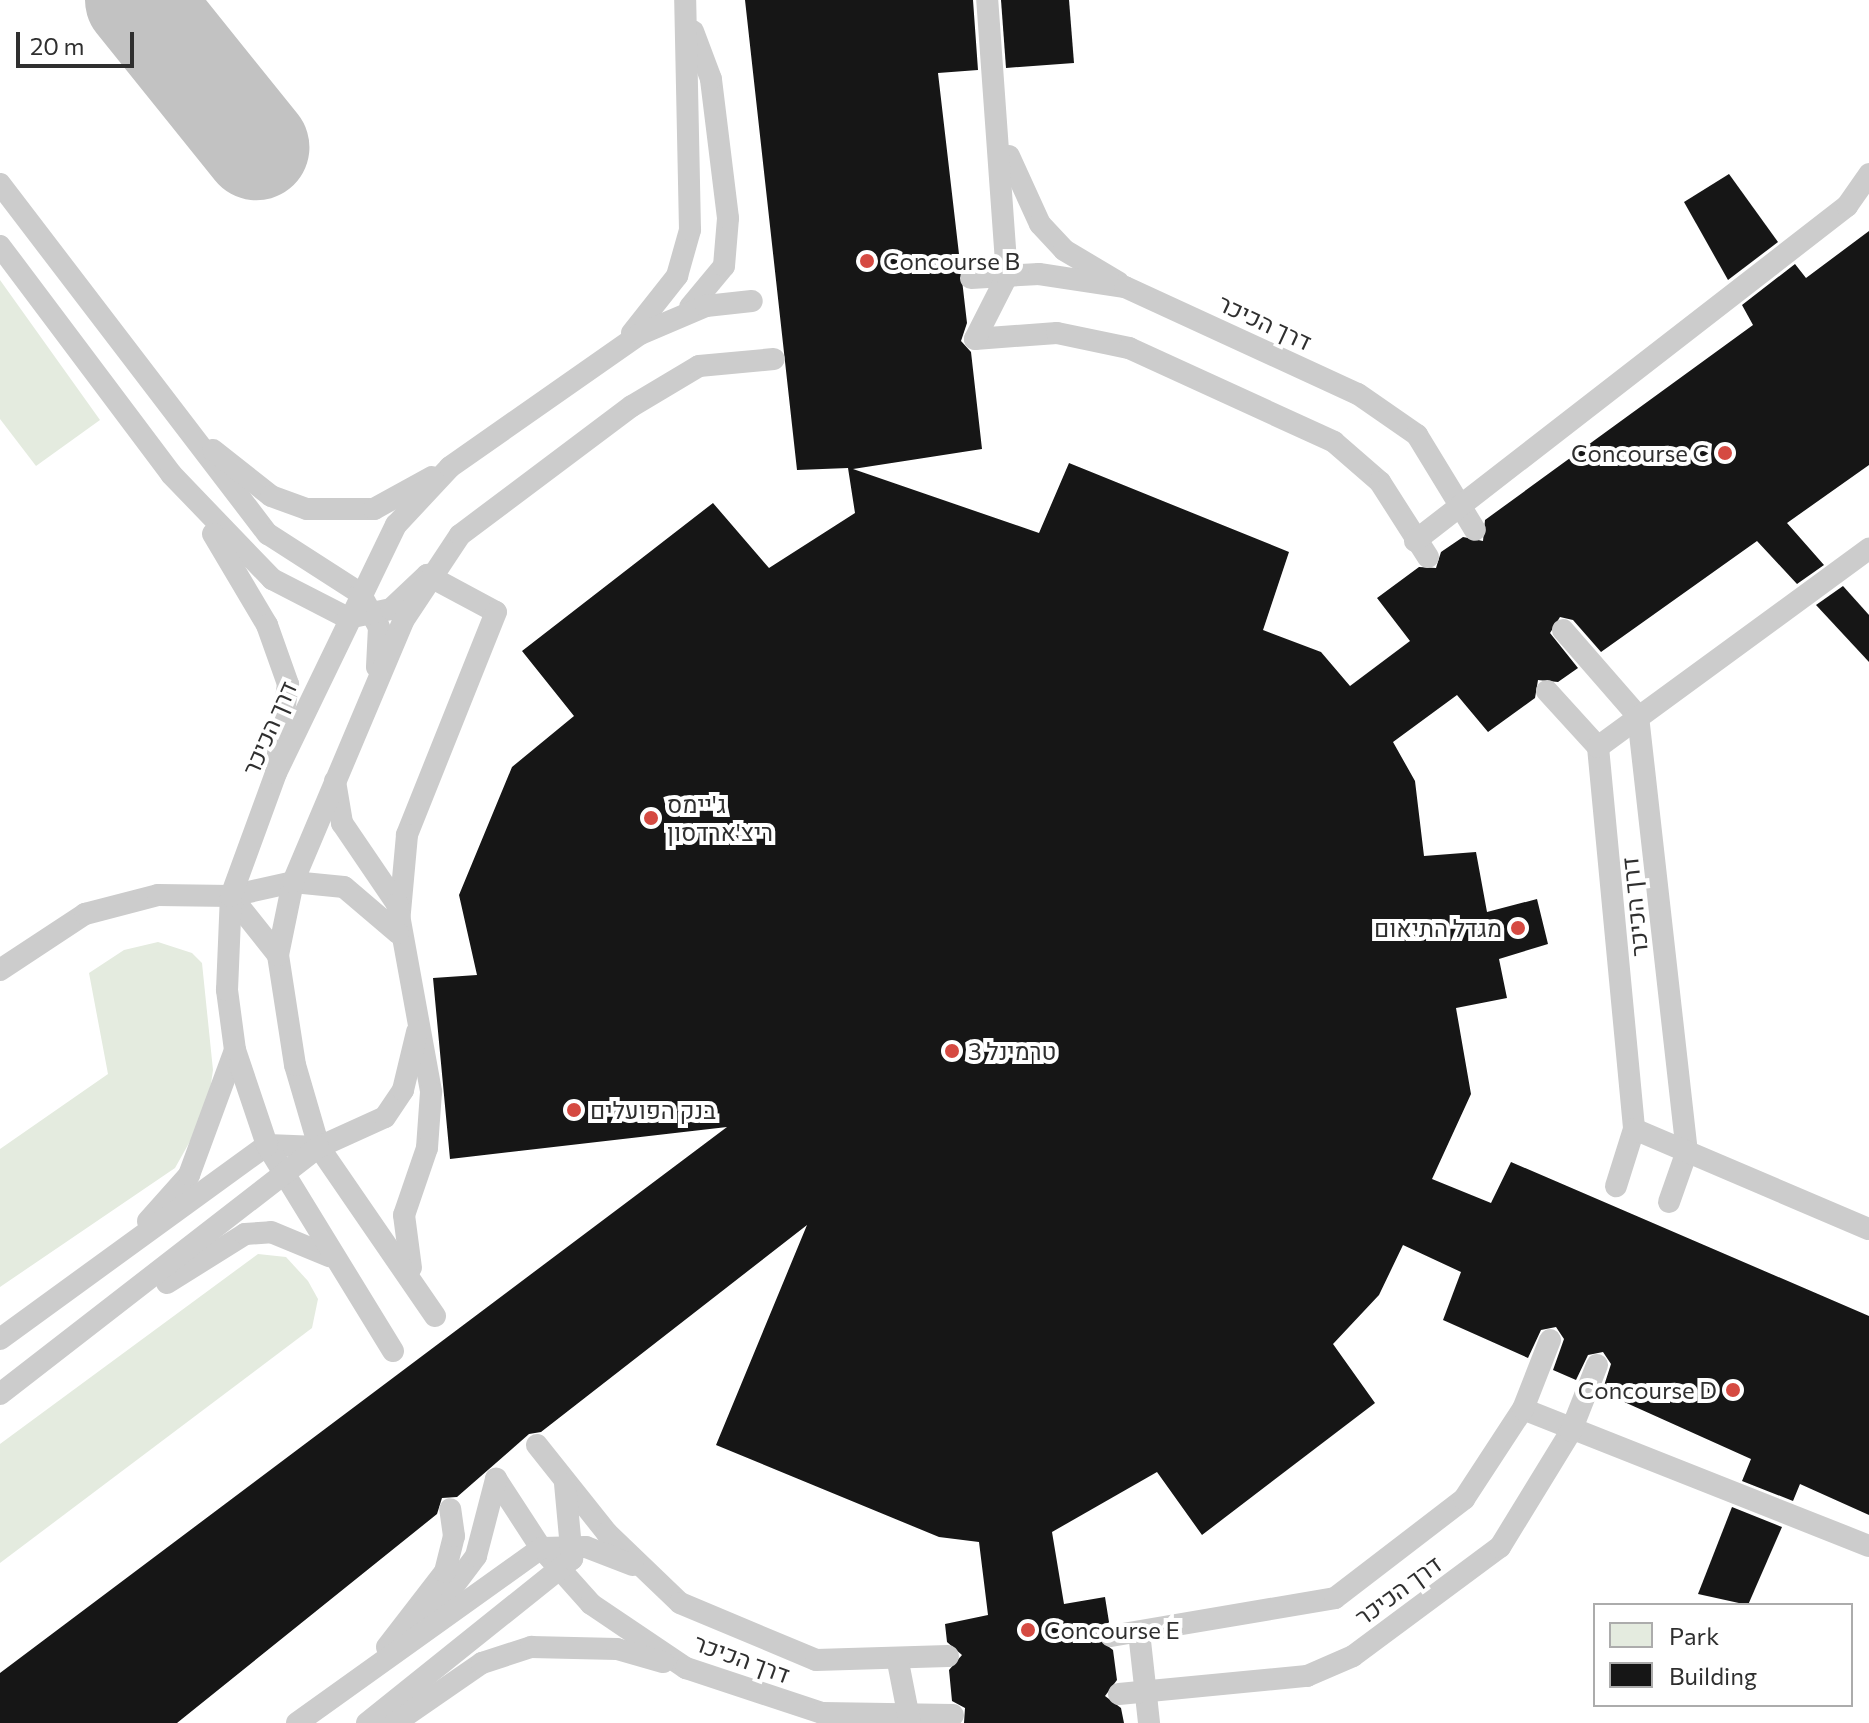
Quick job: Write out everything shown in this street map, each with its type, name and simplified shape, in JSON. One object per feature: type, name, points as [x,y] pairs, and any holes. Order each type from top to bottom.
[{"type":"lane","points":[[987,0],[999,120],[1007,276],[975,339],[1057,333],[1143,354],[1334,442],[1380,482],[1422,549],[1459,512],[1847,206],[1869,174]]},
{"type":"lane","points":[[674,320],[717,278],[728,218],[711,79],[686,8]]},
{"type":"lane","points":[[598,364],[653,313],[677,276],[690,230],[686,8]]},
{"type":"lane","points":[[999,120],[1018,186],[1040,224],[1064,250],[1125,287]]},
{"type":"lane","points":[[0,184],[268,534],[360,593],[373,617],[381,653],[365,710]]},
{"type":"lane","points":[[0,246],[194,502],[267,625],[288,684],[276,773]]},
{"type":"lane","name":"דרך הכיכר","points":[[971,278],[1007,276],[1125,287],[1358,394],[1417,435],[1459,512],[1475,530]]},
{"type":"lane","name":"דרך הכיכר","points":[[393,1351],[282,1178],[267,1145],[235,1050],[227,990],[231,896],[276,773],[360,593],[396,525],[450,467],[598,364],[674,320],[706,306],[752,301]]},
{"type":"lane","points":[[194,502],[272,579],[348,618],[373,617],[427,575],[460,535],[632,406],[699,366],[774,359]]},
{"type":"lane","points":[[182,424],[271,496],[307,509],[374,509],[450,467]]},
{"type":"lane","points":[[1547,691],[1598,747],[1869,549]]},
{"type":"lane","points":[[427,575],[365,710],[293,882],[278,955],[295,1065],[319,1147],[414,1280],[435,1316]]},
{"type":"lane","points":[[398,933],[407,835],[496,612],[427,575]]},
{"type":"lane","points":[[1563,630],[1638,716]]},
{"type":"lane","name":"דרך הכיכר","points":[[1638,716],[1687,1151],[1669,1202]]},
{"type":"lane","name":"דרך הכיכר","points":[[1598,747],[1634,1129],[1616,1186]]},
{"type":"lane","points":[[335,779],[342,823],[391,889],[431,1092],[427,1148],[404,1215],[414,1280]]},
{"type":"lane","points":[[0,970],[85,914],[158,895],[231,896],[293,882],[344,887],[398,933]]},
{"type":"lane","points":[[231,896],[278,955]]},
{"type":"lane","points":[[5,1391],[319,1147],[385,1117],[403,1090],[417,1032]]},
{"type":"lane","points":[[107,1262],[189,1175],[235,1050]]},
{"type":"lane","points":[[1634,1129],[1869,1229]]},
{"type":"lane","points":[[0,1339],[267,1145],[319,1147]]},
{"type":"lane","points":[[5,1391],[245,1234],[282,1234],[332,1257]]},
{"type":"lane","name":"דרך הכיכר","points":[[1111,1636],[1335,1598],[1464,1499],[1523,1409],[1550,1340]]},
{"type":"lane","name":"דרך הכיכר","points":[[1119,1694],[1307,1676],[1353,1656],[1500,1547],[1571,1431],[1597,1365]]},
{"type":"lane","points":[[1523,1409],[1571,1431],[1869,1546]]},
{"type":"lane","name":"דרך הכיכר","points":[[537,1445],[564,1483],[680,1603],[804,1655],[898,1662],[948,1656]]},
{"type":"lane","name":"דרך הכיכר","points":[[357,1679],[440,1608],[476,1556],[496,1479],[541,1548],[591,1604],[686,1668],[822,1713],[910,1721],[953,1715]]},
{"type":"lane","points":[[367,1723],[560,1570],[575,1546],[564,1483]]},
{"type":"lane","points":[[357,1679],[445,1572],[454,1536],[450,1509]]},
{"type":"lane","points":[[297,1723],[541,1548],[575,1546],[645,1570]]},
{"type":"lane","points":[[1139,1632],[1143,1692],[1149,1723]]},
{"type":"lane","points":[[395,1723],[482,1663],[531,1647],[617,1649],[686,1668]]},
{"type":"lane","points":[[898,1662],[910,1721]]},
{"type":"lane","points":[[752,1691],[809,1723]]},
{"type":"green space","points":[[0,280],[100,420],[36,466],[0,419]]},
{"type":"green space","points":[[158,942],[192,953],[202,963],[213,1070],[207,1111],[175,1168],[0,1287],[0,1149],[108,1074],[89,973],[124,950]]},
{"type":"green space","points":[[258,1254],[286,1257],[308,1281],[318,1299],[312,1328],[0,1563],[0,1444]]},
{"type":"building","name":"טרמינל 3","points":[[745,0],[973,0],[978,70],[938,73],[967,323],[961,341],[971,352],[982,449],[853,469],[1039,533],[1069,463],[1289,552],[1263,630],[1321,652],[1350,686],[1410,641],[1377,598],[1419,567],[1436,568],[1441,552],[1463,537],[1483,541],[1485,520],[1753,325],[1742,305],[1795,264],[1806,278],[1869,231],[1869,465],[1787,523],[1824,565],[1797,584],[1757,541],[1601,652],[1573,620],[1560,617],[1550,633],[1578,668],[1558,682],[1538,680],[1535,698],[1488,732],[1457,695],[1393,742],[1415,781],[1424,856],[1476,852],[1487,912],[1537,899],[1548,944],[1499,959],[1507,998],[1456,1008],[1471,1094],[1432,1179],[1491,1203],[1511,1162],[1869,1316],[1869,1515],[1800,1484],[1793,1501],[1742,1481],[1751,1459],[1602,1392],[1611,1364],[1603,1352],[1588,1355],[1576,1380],[1553,1370],[1564,1339],[1556,1327],[1541,1330],[1528,1358],[1443,1320],[1461,1272],[1403,1245],[1379,1295],[1333,1344],[1375,1403],[1202,1535],[1157,1472],[1052,1532],[1064,1604],[1105,1597],[1109,1622],[1097,1638],[1113,1650],[1117,1680],[1105,1696],[1121,1708],[1124,1723],[964,1723],[965,1708],[952,1701],[949,1670],[962,1655],[947,1642],[945,1624],[988,1615],[979,1542],[939,1537],[716,1445],[807,1225],[541,1432],[529,1434],[457,1497],[442,1498],[437,1514],[177,1723],[0,1723],[0,1673],[727,1127],[450,1159],[433,978],[477,975],[459,895],[512,767],[574,716],[522,651],[713,503],[769,568],[855,513],[848,468],[797,470]]},
{"type":"building","points":[[1001,0],[1069,0],[1074,63],[1006,68]]},
{"type":"building","points":[[1729,174],[1778,242],[1728,280],[1684,202]]},
{"type":"building","points":[[1843,586],[1869,615],[1869,662],[1816,605]]},
{"type":"building","points":[[1732,1507],[1782,1527],[1749,1603],[1698,1594]]},
{"type":"taxiway","points":[[138,0],[256,147]]},
{"type":"place","name":"Concourse B","points":[[867,261]]},
{"type":"place","name":"Concourse C","points":[[1725,453]]},
{"type":"place","name":"ג'יימס ריצ'ארדסון","points":[[651,818]]},
{"type":"place","name":"מגדל התיאום","points":[[1518,928]]},
{"type":"place","name":"טרמינל 3","points":[[952,1051]]},
{"type":"place","name":"בנק הפועלים","points":[[574,1110]]},
{"type":"place","name":"Concourse D","points":[[1733,1390]]},
{"type":"place","name":"Concourse E","points":[[1028,1630]]}]
